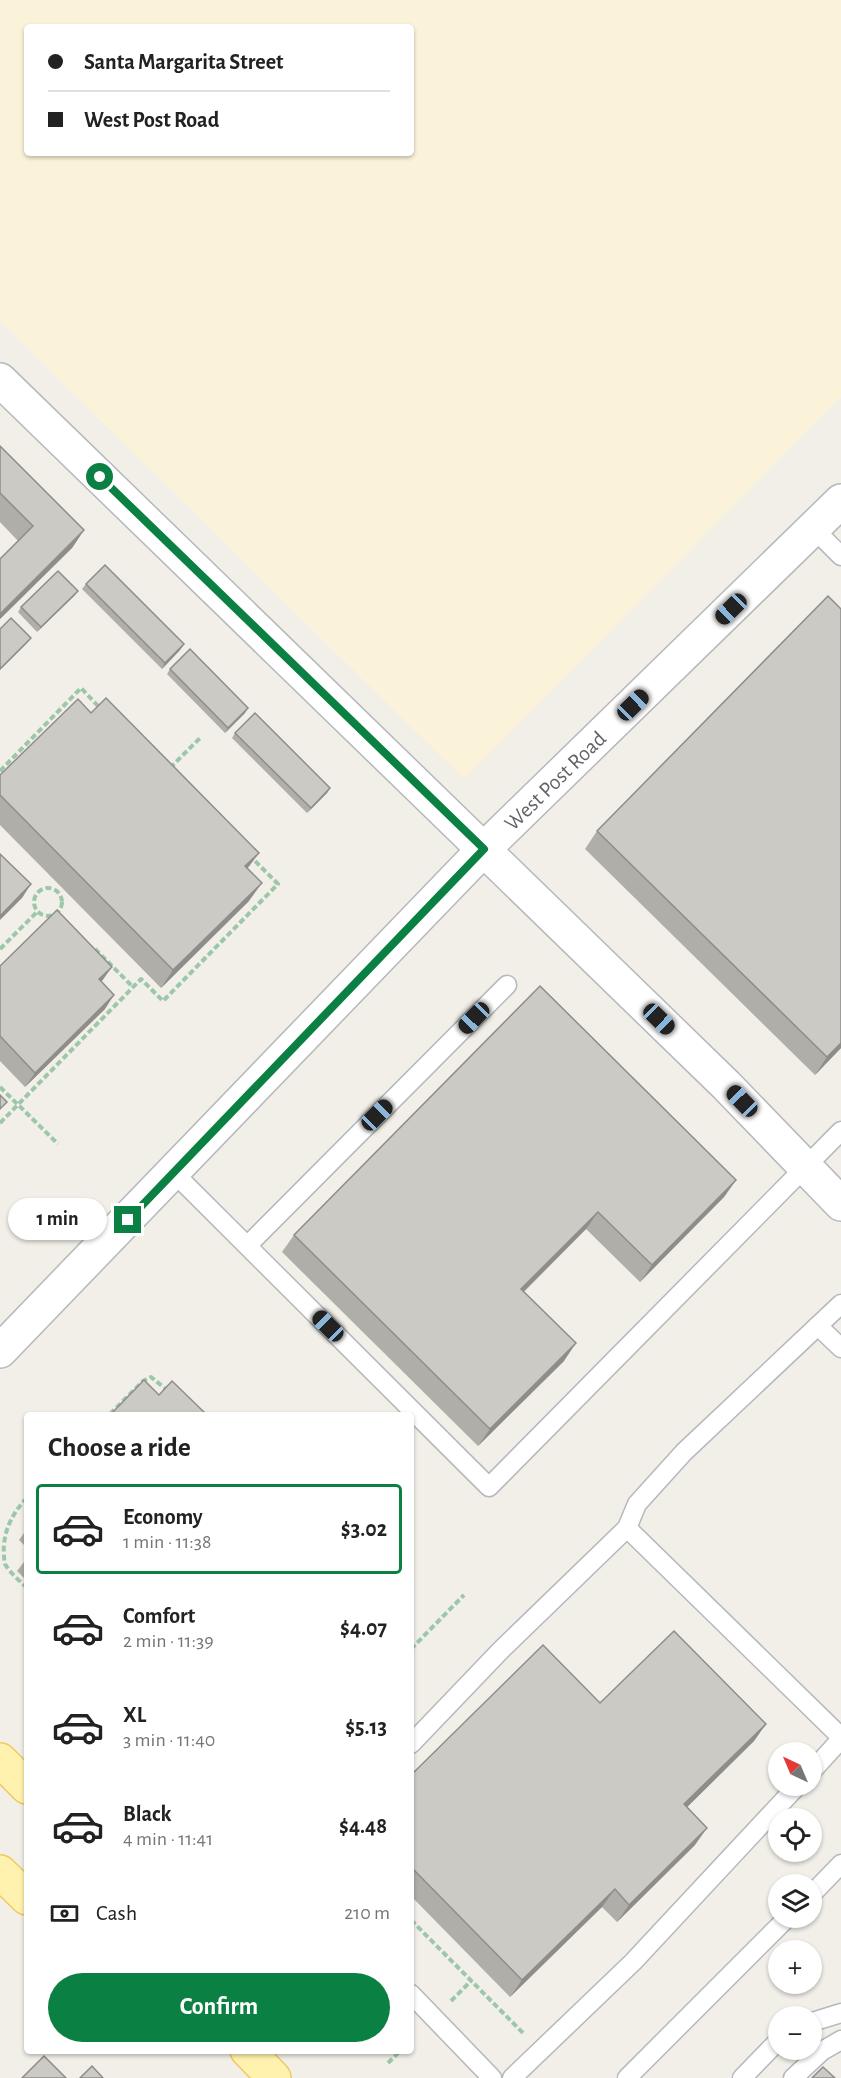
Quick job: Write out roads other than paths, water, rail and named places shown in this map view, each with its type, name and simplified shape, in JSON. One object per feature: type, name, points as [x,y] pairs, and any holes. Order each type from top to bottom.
[{"type":"main road","points":[[0,1760],[24,1784]]},
{"type":"main road","points":[[0,1872],[24,1895]]},
{"type":"main road","points":[[251,2054],[273,2078]]},
{"type":"street","points":[[0,380],[726,1085],[841,1204]]},
{"type":"street","name":"West Post Road","points":[[0,1351],[484,849],[841,501]]},
{"type":"lane","points":[[814,529],[841,556]]},
{"type":"lane","points":[[248,1245],[507,986]]},
{"type":"lane","points":[[173,1172],[489,1487],[841,1131]]},
{"type":"lane","points":[[414,1741],[501,1650],[627,1528],[637,1504],[684,1452],[841,1304]]},
{"type":"lane","points":[[818,1326],[841,1348]]},
{"type":"lane","points":[[627,1528],[841,1738],[822,1760]]},
{"type":"lane","points":[[512,2078],[633,1962],[788,1796]]},
{"type":"lane","points":[[822,1884],[841,1864]]},
{"type":"lane","points":[[627,2078],[777,1928]]},
{"type":"lane","points":[[414,1997],[492,2078]]},
{"type":"lane","points":[[822,2019],[841,2013]]},
{"type":"lane","points":[[793,2078],[822,2051],[841,2040]]},
{"type":"lane","points":[[742,2078],[768,2051]]}]
